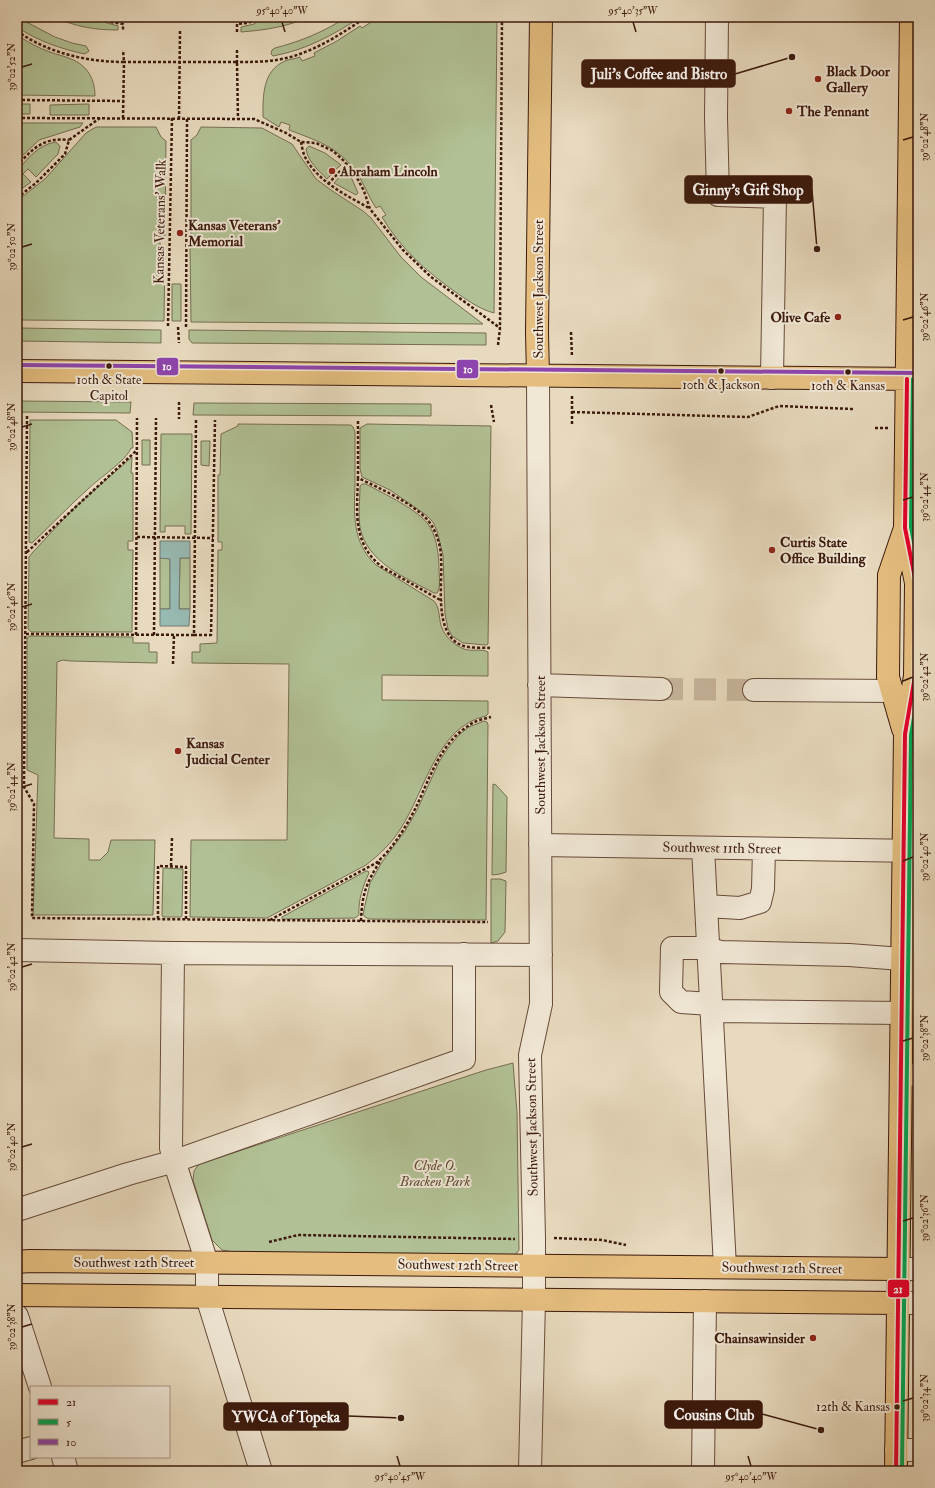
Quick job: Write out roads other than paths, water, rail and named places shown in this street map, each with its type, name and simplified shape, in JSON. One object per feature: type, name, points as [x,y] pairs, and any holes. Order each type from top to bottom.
[{"type":"main road","name":"Southwest Jackson Street","points":[[538,376],[537,332],[541,17]]},
{"type":"main road","points":[[896,1461],[908,1303],[909,1074],[901,1013],[910,988],[902,959],[911,851],[911,785],[905,734],[907,695],[915,676],[917,604],[911,531],[911,17]]},
{"type":"main road","points":[[17,371],[912,379]]},
{"type":"main road","points":[[907,695],[888,677],[889,575],[911,531]]},
{"type":"main road","name":"Southwest 12th Street","points":[[17,1262],[208,1262],[908,1269]]},
{"type":"main road","points":[[17,1295],[908,1303]]},
{"type":"street","points":[[717,17],[716,118],[718,195],[775,197],[772,378]]},
{"type":"street","name":"Southwest Jackson Street","points":[[530,1471],[534,1238],[530,1055],[541,1004],[538,376]]},
{"type":"street","points":[[540,685],[662,689]]},
{"type":"street","points":[[754,690],[907,695]]},
{"type":"street","name":"Southwest 11th Street","points":[[540,845],[911,851]]},
{"type":"street","points":[[703,848],[725,1267]]},
{"type":"street","points":[[706,906],[740,908],[760,902],[763,889],[764,849]]},
{"type":"street","points":[[901,1013],[712,1008],[681,1002],[671,992],[672,948],[707,943],[823,939],[832,955],[902,959]]},
{"type":"street","points":[[17,950],[173,953],[541,955]]},
{"type":"street","points":[[173,953],[172,1148],[208,1262],[207,1297],[261,1471]]},
{"type":"street","points":[[17,1210],[128,1174],[175,1161],[464,1059],[464,954]]},
{"type":"street","points":[[704,1471],[705,1301]]},
{"type":"street","points":[[17,1316],[40,1386]]},
{"type":"street","points":[[17,1452],[30,1448]]},
{"type":"street","points":[[896,1461],[918,1450]]},
{"type":"street","points":[[63,1458],[67,1471]]},
{"type":"water","points":[[160,541],[190,541],[190,558],[180,558],[179,609],[190,609],[189,626],[160,626],[160,609],[170,609],[170,559],[160,558]]},
{"type":"tunnel","points":[[661,689],[754,690]]},
{"type":"place","name":"Juli's Coffee and Bistro","points":[[792,57]]},
{"type":"place","name":"Black Door Gallery","points":[[818,79]]},
{"type":"place","name":"The Pennant","points":[[789,111]]},
{"type":"place","name":"Abraham Lincoln","points":[[332,171]]},
{"type":"place","name":"Kansas Veterans' Memorial","points":[[180,233]]},
{"type":"place","name":"Ginny's Gift Shop","points":[[817,249]]},
{"type":"place","name":"Olive Cafe","points":[[838,317]]},
{"type":"place","name":"10th & State Capitol","points":[[109,366]]},
{"type":"place","name":"10th & Jackson","points":[[721,371]]},
{"type":"place","name":"10th & Kansas","points":[[848,372]]},
{"type":"place","name":"Curtis State Office Building","points":[[772,550]]},
{"type":"place","name":"Kansas Judicial Center","points":[[178,751]]},
{"type":"place","name":"Chainsawinsider","points":[[813,1338]]},
{"type":"place","name":"12th & Kansas","points":[[897,1407]]},
{"type":"place","name":"YWCA of Topeka","points":[[401,1418]]},
{"type":"place","name":"Cousins Club","points":[[821,1430]]},
{"type":"park label","name":"Clyde O. Bracken Park","points":[[435,1174]]}]
